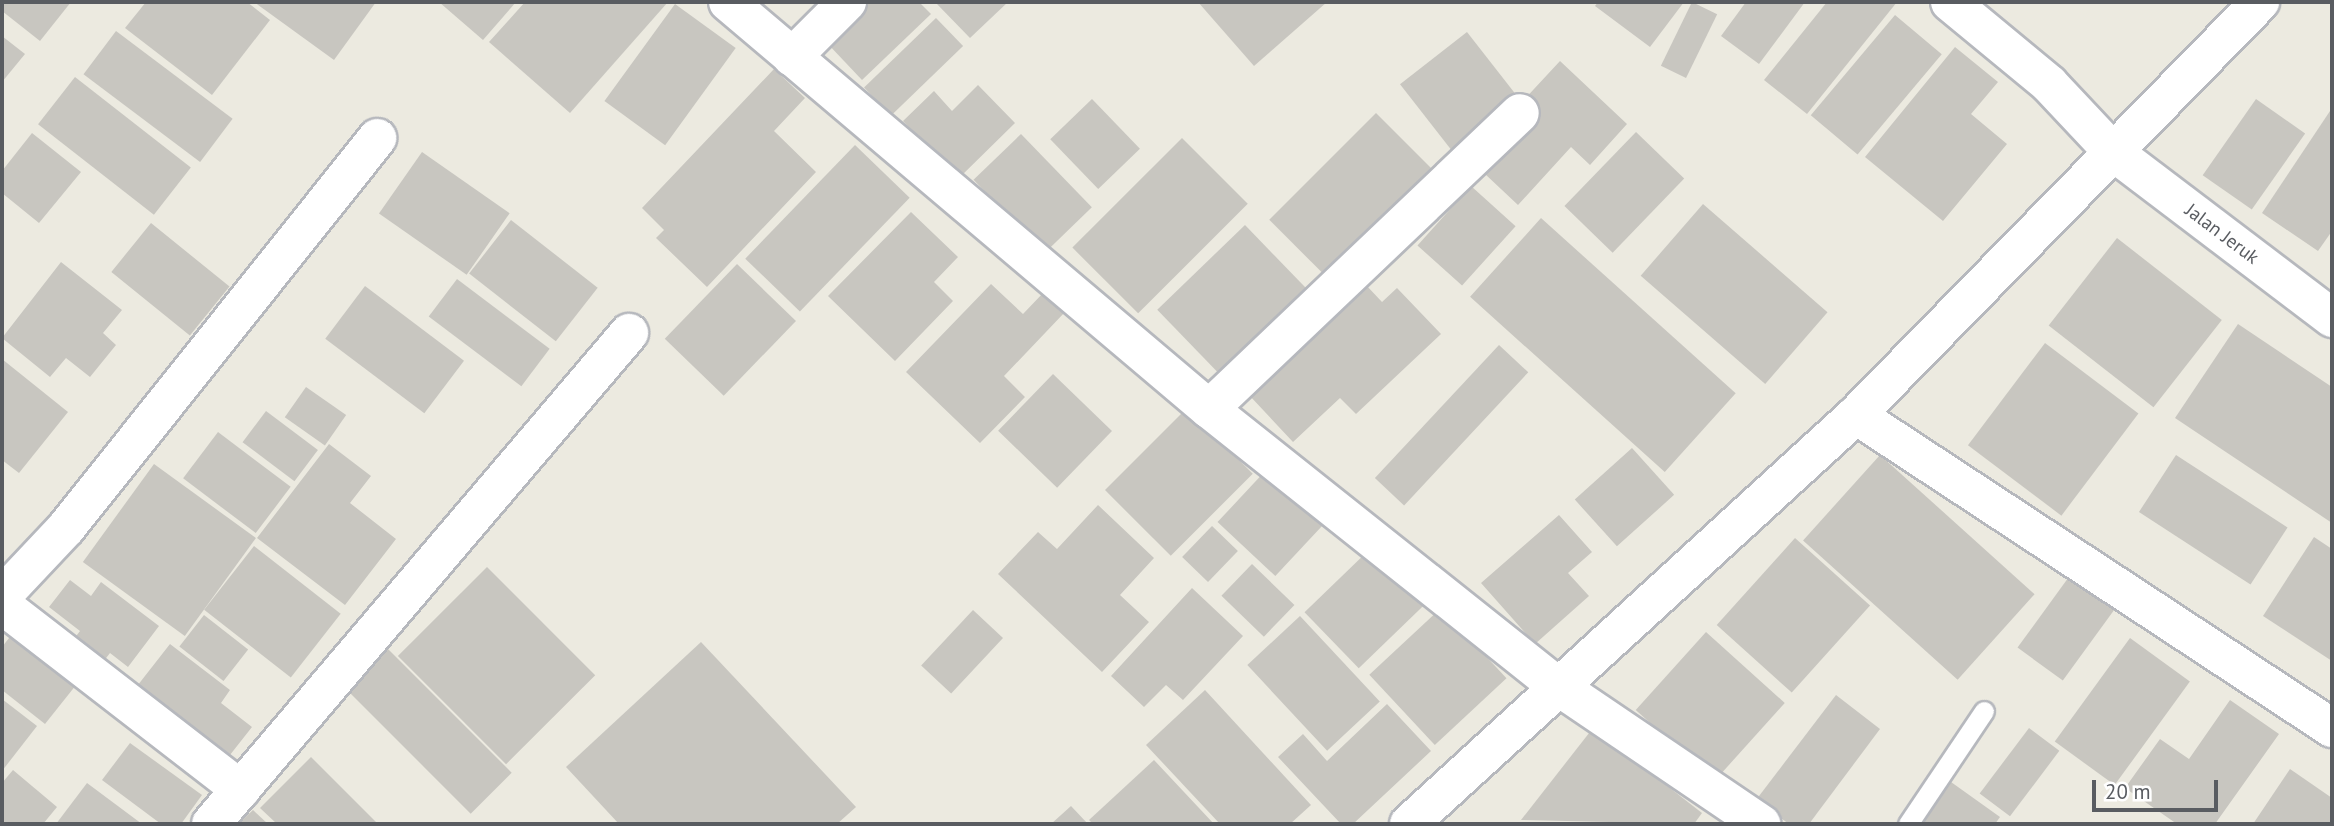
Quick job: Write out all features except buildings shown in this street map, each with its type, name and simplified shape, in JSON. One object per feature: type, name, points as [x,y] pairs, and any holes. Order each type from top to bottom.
[{"type":"street","points":[[728,2],[1209,409],[1556,685],[1761,824]]},
{"type":"street","points":[[792,57],[848,2]]},
{"type":"street","name":"Jalan Jeruk","points":[[1951,2],[2049,85],[2111,150],[2332,318]]},
{"type":"street","points":[[1409,824],[1556,685],[1745,521],[1857,415],[2111,150],[2260,2]]},
{"type":"street","points":[[1209,409],[1520,113]]},
{"type":"street","points":[[2,596],[66,528],[377,138]]},
{"type":"street","points":[[211,824],[629,333]]},
{"type":"street","points":[[1857,415],[2332,728]]},
{"type":"street","points":[[2,605],[240,790]]},
{"type":"lane","points":[[1908,824],[1984,711]]}]
